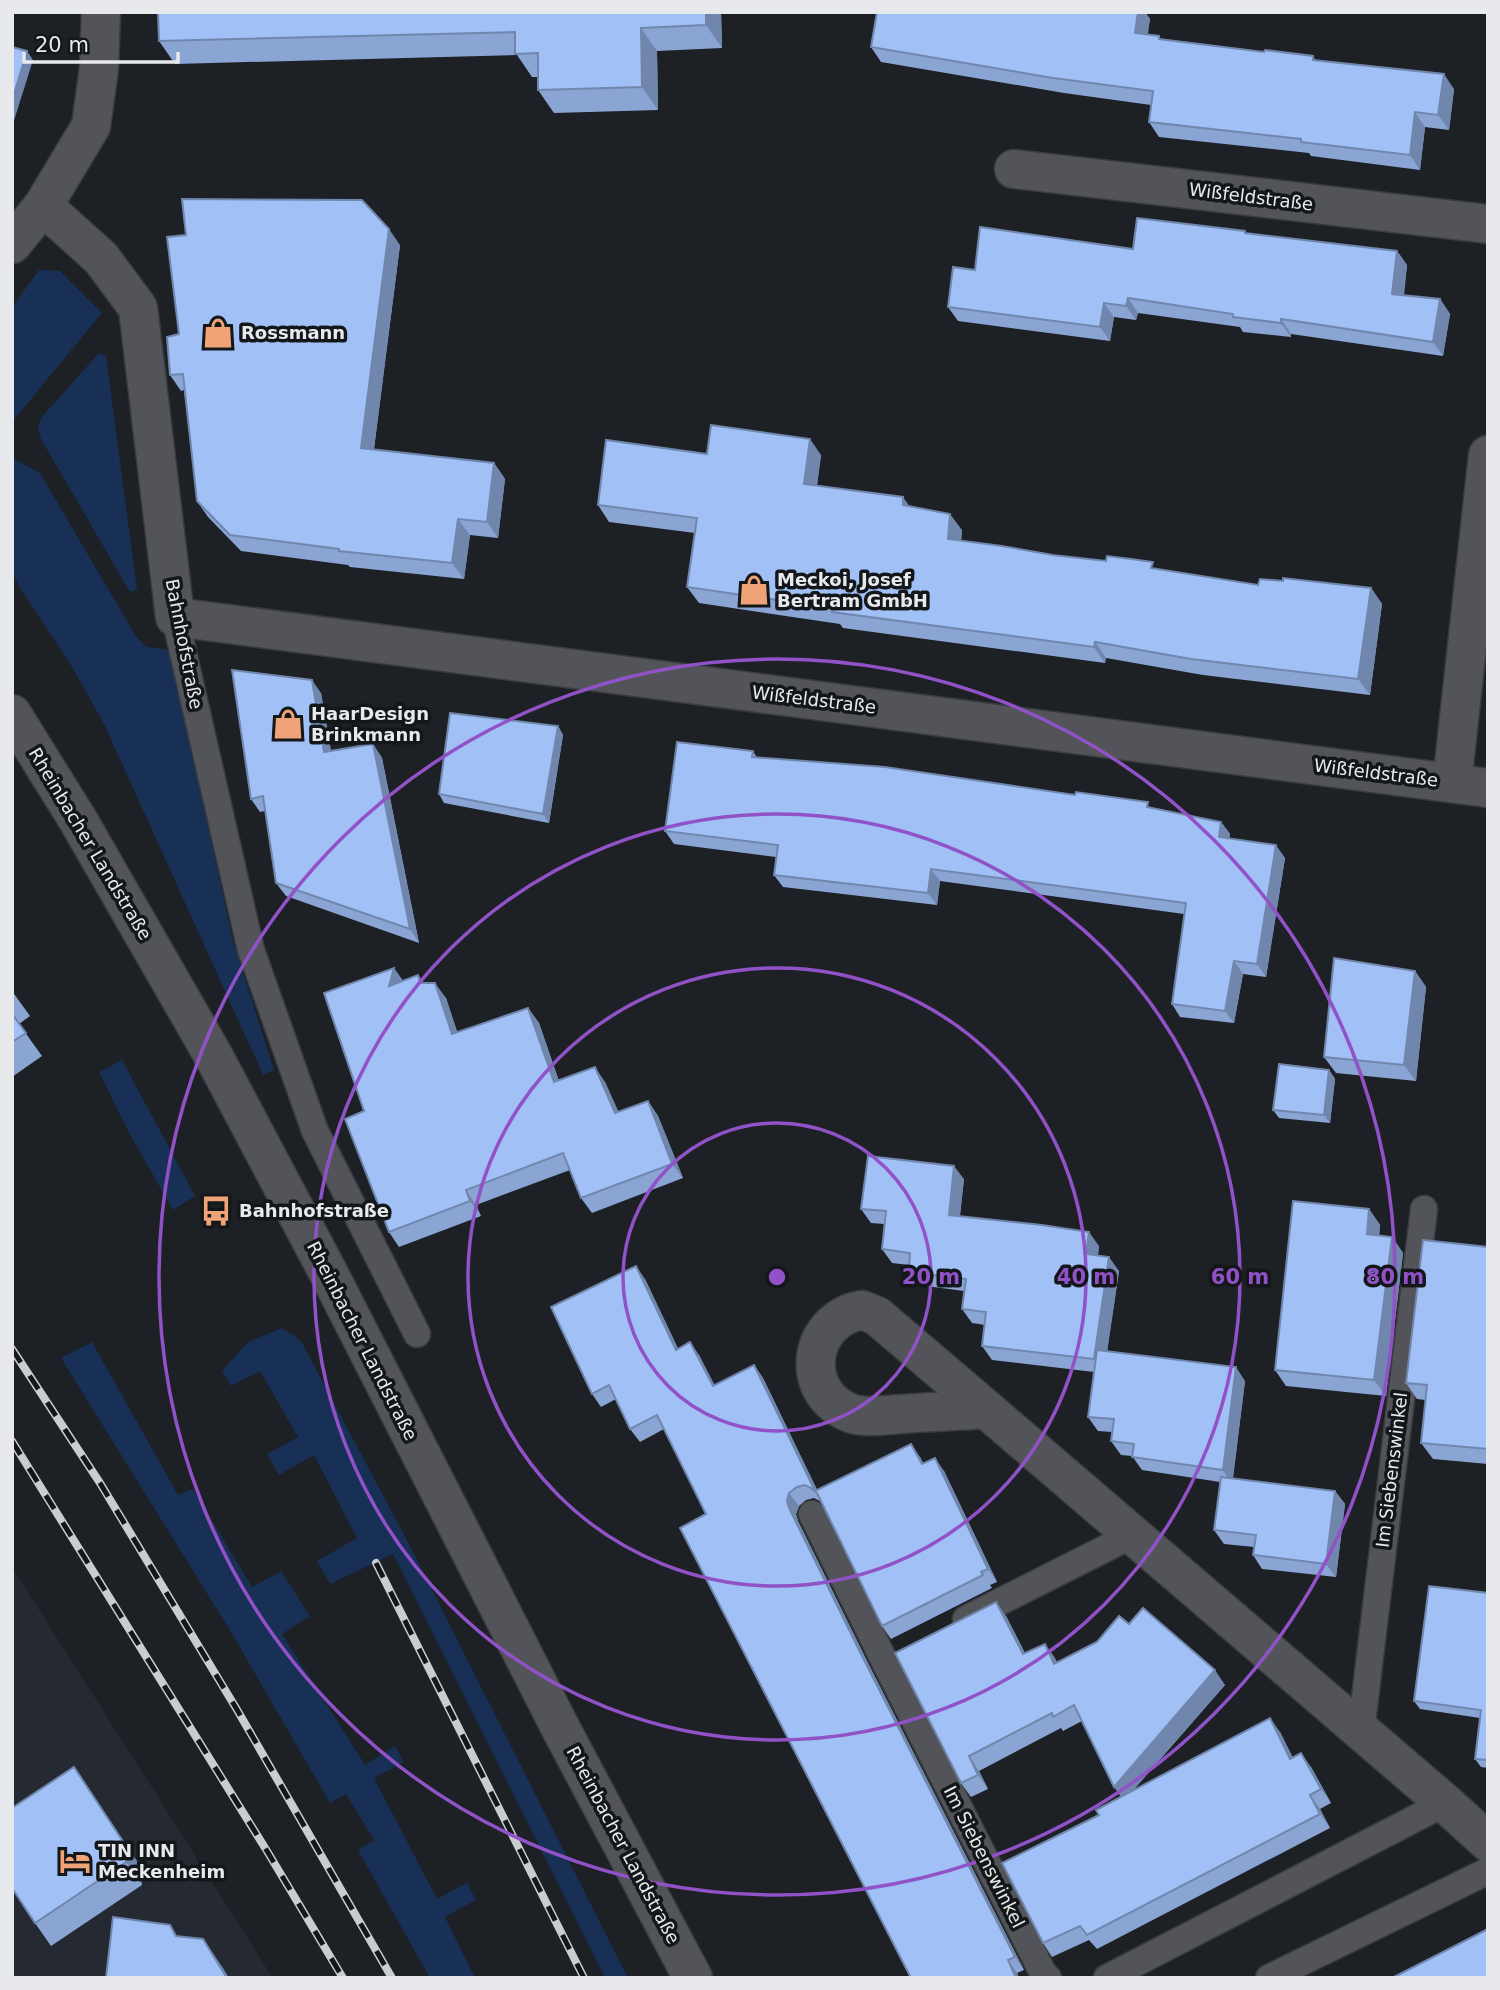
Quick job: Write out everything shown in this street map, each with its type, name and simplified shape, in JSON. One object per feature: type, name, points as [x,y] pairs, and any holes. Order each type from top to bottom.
[{"type":"street","points":[[12,244],[43,206],[91,126],[99,68],[100,12]]},
{"type":"street","name":"Wißfeldstraße","points":[[1014,169],[1488,224]]},
{"type":"street","name":"Bahnhofstraße","points":[[43,206],[100,258],[138,308],[175,617]]},
{"type":"street","name":"Wißfeldstraße","points":[[175,617],[1470,786],[1488,455]]},
{"type":"street","name":"Rheinbacher Landstraße","points":[[12,714],[99,855],[213,1055],[329,1274],[560,1727],[693,1978]]},
{"type":"street","points":[[986,1409],[1488,1842]]},
{"type":"lane","name":"Bahnhofstraße","points":[[175,617],[251,950],[315,1131],[417,1334]]},
{"type":"lane","name":"Im Siebenswinkel","points":[[1361,1731],[1424,1209]]},
{"type":"lane","name":"Im Siebenswinkel","points":[[812,1514],[1043,1973],[1048,1978]]},
{"type":"lane","points":[[943,1630],[1134,1534]]},
{"type":"lane","points":[[884,1660],[908,1648]]},
{"type":"lane","points":[[1107,1978],[1445,1803]]},
{"type":"lane","points":[[1269,1978],[1488,1871]]},
{"type":"shaded area","points":[[39,270],[60,271],[102,313],[12,422],[12,307]]},
{"type":"shaded area","points":[[99,353],[106,356],[137,590],[130,592],[41,439],[38,428],[41,418]]},
{"type":"shaded area","points":[[12,458],[40,473],[137,638],[147,647],[170,650],[233,941],[274,1070],[263,1075],[105,726],[74,670],[12,571]]},
{"type":"shaded area","points":[[122,1060],[195,1196],[173,1210],[127,1129],[99,1072]]},
{"type":"shaded area","points":[[282,1328],[301,1341],[410,1546],[628,1978],[605,1978],[393,1554],[330,1584],[317,1561],[357,1538],[314,1455],[279,1475],[267,1454],[298,1437],[260,1371],[231,1386],[222,1371],[248,1342]]},
{"type":"shaded area","points":[[92,1342],[178,1495],[193,1489],[252,1587],[281,1571],[310,1616],[282,1634],[365,1765],[395,1746],[404,1762],[374,1778],[437,1899],[467,1883],[476,1900],[445,1917],[475,1978],[430,1978],[358,1850],[374,1840],[346,1794],[330,1803],[231,1632],[61,1358]]},
{"type":"shaded area","points":[[12,1567],[273,1978],[12,1978]]},
{"type":"building","points":[[158,12],[706,12],[706,25],[641,28],[642,87],[538,90],[538,53],[515,54],[515,32],[159,41]]},
{"type":"building","points":[[877,12],[1138,12],[1135,33],[1159,36],[1159,39],[1444,74],[1438,115],[1415,112],[1410,155],[1301,142],[1301,139],[1149,122],[1153,91],[1053,78],[871,47]]},
{"type":"building","points":[[12,47],[27,51],[12,101]]},
{"type":"building","points":[[182,199],[362,200],[389,229],[361,448],[494,463],[487,522],[458,519],[452,563],[339,551],[230,535],[197,501],[183,374],[170,375],[167,337],[179,334],[167,237],[186,235]]},
{"type":"building","points":[[1137,218],[1397,251],[1392,294],[1440,299],[1433,342],[1281,319],[1281,323],[1233,317],[1233,314],[1128,298],[1126,306],[1104,303],[1100,327],[948,307],[953,267],[975,270],[980,227],[1133,249]]},
{"type":"building","points":[[711,425],[810,439],[804,484],[903,497],[903,505],[950,514],[948,539],[1106,561],[1107,556],[1153,562],[1151,568],[1258,585],[1260,579],[1283,581],[1283,578],[1371,588],[1358,679],[1191,659],[1095,642],[1094,647],[832,612],[832,608],[687,587],[697,518],[598,505],[606,440],[707,454]]},
{"type":"building","points":[[232,670],[312,680],[324,752],[373,744],[410,929],[276,883],[263,796],[251,799]]},
{"type":"building","points":[[450,713],[558,726],[543,814],[439,794]]},
{"type":"building","points":[[677,742],[753,751],[752,757],[885,767],[1075,795],[1076,792],[1148,802],[1147,807],[1221,822],[1219,837],[1276,845],[1257,964],[1234,961],[1225,1011],[1172,1004],[1186,903],[931,869],[928,893],[774,875],[778,845],[665,831]]},
{"type":"building","points":[[1334,958],[1415,971],[1404,1065],[1324,1057]]},
{"type":"building","points":[[394,968],[389,986],[418,975],[420,983],[435,983],[452,1034],[528,1008],[554,1082],[595,1067],[615,1113],[648,1101],[672,1164],[581,1198],[563,1153],[466,1190],[470,1201],[389,1232],[345,1119],[364,1111],[324,993]]},
{"type":"building","points":[[12,1014],[26,1033],[12,1042]]},
{"type":"building","points":[[1279,1064],[1329,1070],[1324,1115],[1273,1110]]},
{"type":"building","points":[[868,1156],[954,1166],[949,1215],[1089,1232],[1086,1254],[1109,1257],[1094,1359],[982,1346],[986,1312],[962,1309],[966,1279],[909,1272],[910,1253],[882,1249],[886,1211],[861,1209]]},
{"type":"building","points":[[1293,1201],[1369,1209],[1367,1234],[1392,1237],[1374,1380],[1275,1370]]},
{"type":"building","points":[[1423,1240],[1488,1247],[1488,1449],[1421,1443],[1427,1385],[1406,1383]]},
{"type":"building","points":[[636,1266],[676,1350],[690,1342],[713,1386],[754,1365],[815,1491],[911,1444],[922,1464],[935,1458],[988,1569],[981,1572],[983,1575],[882,1626],[817,1493],[805,1485],[797,1487],[789,1493],[787,1501],[861,1654],[1015,1957],[1008,1960],[1016,1978],[911,1978],[680,1528],[706,1514],[657,1415],[630,1429],[609,1385],[592,1394],[551,1307]]},
{"type":"building","points":[[1097,1350],[1236,1367],[1223,1470],[1132,1457],[1134,1444],[1111,1441],[1114,1419],[1088,1417]]},
{"type":"building","points":[[1221,1477],[1335,1491],[1326,1564],[1253,1555],[1256,1535],[1214,1530]]},
{"type":"building","points":[[1429,1586],[1488,1593],[1488,1760],[1475,1759],[1481,1710],[1414,1701]]},
{"type":"building","points":[[996,1602],[1023,1654],[1045,1644],[1054,1664],[1097,1642],[1119,1616],[1129,1624],[1143,1608],[1215,1670],[1114,1787],[1074,1705],[1053,1717],[1052,1713],[969,1756],[978,1775],[961,1783],[895,1653]]},
{"type":"building","points":[[1270,1718],[1290,1759],[1301,1753],[1321,1789],[1310,1795],[1320,1814],[1087,1935],[1080,1926],[1043,1943],[1002,1863],[1099,1815],[1096,1810]]},
{"type":"building","name":"TIN INN Meckenheim","points":[[74,1767],[126,1846],[126,1862],[35,1923],[12,1888],[12,1808]]},
{"type":"building","points":[[113,1917],[170,1925],[176,1936],[203,1939],[227,1978],[106,1978]]},
{"type":"building","points":[[1488,1929],[1488,1978],[1392,1978]]},
{"type":"railway","points":[[12,1349],[100,1483],[236,1708],[392,1978]]},
{"type":"railway","points":[[12,1441],[343,1978]]},
{"type":"railway","points":[[376,1563],[584,1978]]},
{"type":"place","name":"Rossmann","points":[[218,333]]},
{"type":"place","name":"Meckoi, Josef Bertram GmbH","points":[[754,590]]},
{"type":"place","name":"HaarDesign Brinkmann","points":[[288,724]]},
{"type":"place","name":"Bahnhofstraße","points":[[216,1211]]},
{"type":"place","name":"TIN INN Meckenheim","points":[[75,1861]]}]
